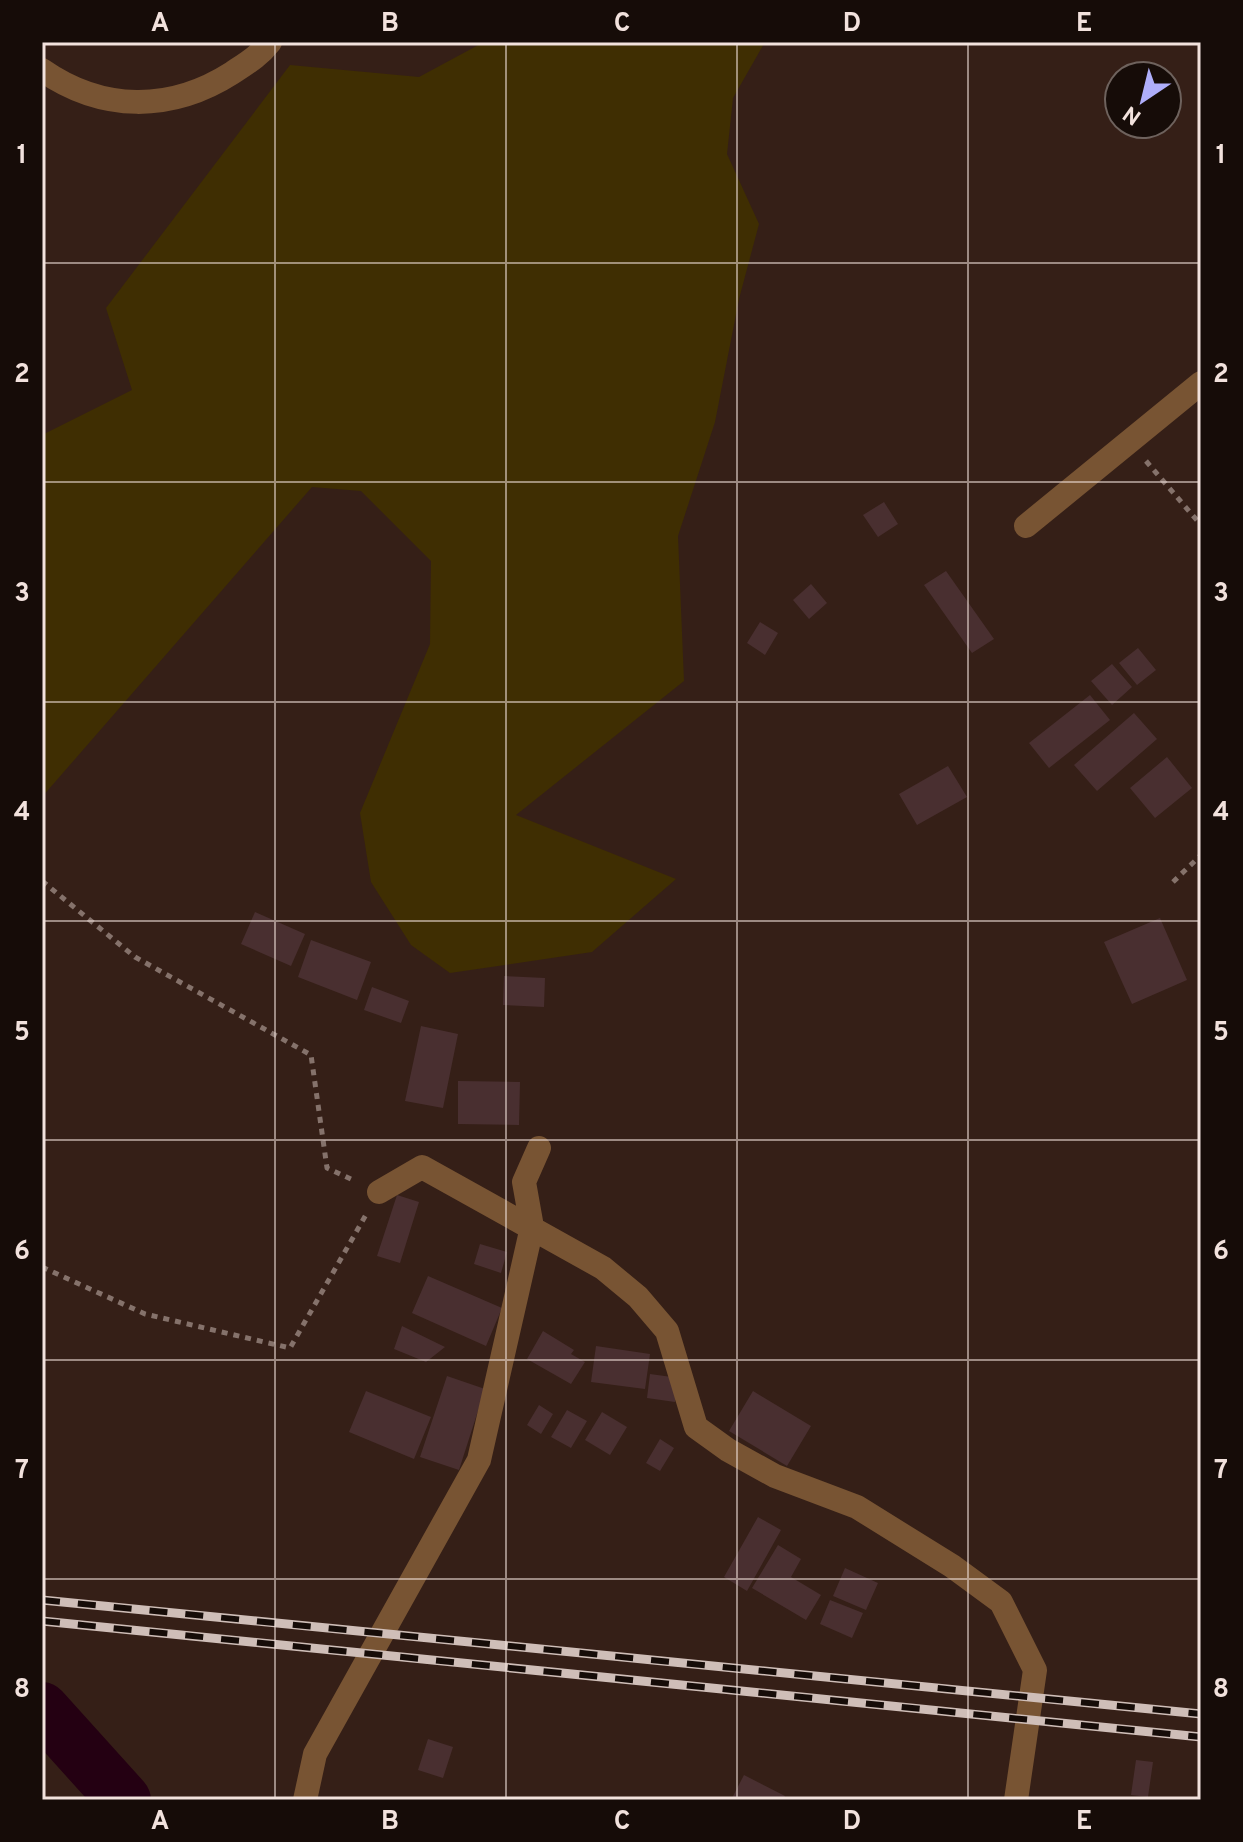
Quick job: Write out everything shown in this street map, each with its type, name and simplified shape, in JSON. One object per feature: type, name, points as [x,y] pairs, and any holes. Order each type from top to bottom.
[{"type":"street","points":[[42,70],[62,84],[113,102],[163,102],[207,88],[261,54],[270,42]]},
{"type":"street","points":[[1026,526],[1201,383]]},
{"type":"street","points":[[305,1800],[315,1754],[479,1460],[532,1227],[524,1182],[539,1148]]},
{"type":"street","points":[[379,1192],[422,1167],[603,1268],[638,1297],[667,1331],[696,1427],[728,1450],[775,1476],[857,1507],[952,1566],[1001,1602],[1035,1670],[1016,1800]]},
{"type":"path","points":[[1129,442],[1201,525]]},
{"type":"path","points":[[1173,882],[1201,855]]},
{"type":"path","points":[[42,881],[135,957],[311,1055],[327,1168],[379,1192],[290,1348],[145,1314],[42,1267]]},
{"type":"shaded area","points":[[484,42],[765,42],[733,98],[727,154],[759,224],[739,299],[715,422],[678,536],[684,681],[516,815],[676,879],[592,952],[450,973],[411,945],[371,882],[360,813],[430,644],[431,561],[361,491],[312,487],[42,797],[42,435],[132,390],[106,308],[290,65],[419,77]]},
{"type":"building","points":[[884,502],[898,524],[878,537],[863,515]]},
{"type":"building","points":[[946,571],[994,639],[972,653],[924,585]]},
{"type":"building","points":[[811,584],[827,603],[809,619],[793,600]]},
{"type":"building","points":[[760,622],[778,633],[765,655],[747,643]]},
{"type":"building","points":[[1138,648],[1156,670],[1137,685],[1119,663]]},
{"type":"building","points":[[1112,664],[1132,687],[1112,705],[1091,681]]},
{"type":"building","points":[[1090,695],[1110,720],[1049,768],[1029,743]]},
{"type":"building","points":[[1134,713],[1157,739],[1097,791],[1074,765]]},
{"type":"building","points":[[1167,757],[1192,788],[1155,818],[1130,788]]},
{"type":"building","points":[[948,766],[967,797],[917,825],[899,794]]},
{"type":"building","points":[[255,912],[305,934],[291,966],[241,944]]},
{"type":"building","points":[[1160,918],[1187,980],[1132,1004],[1104,942]]},
{"type":"building","points":[[311,940],[371,962],[357,1000],[298,977]]},
{"type":"building","points":[[504,976],[545,978],[544,1007],[503,1005]]},
{"type":"building","points":[[372,987],[409,1001],[401,1023],[364,1010]]},
{"type":"building","points":[[421,1026],[458,1034],[443,1108],[405,1101]]},
{"type":"building","points":[[458,1081],[520,1082],[519,1125],[458,1124]]},
{"type":"building","points":[[397,1195],[419,1202],[400,1263],[377,1256]]},
{"type":"building","points":[[480,1244],[507,1252],[501,1273],[474,1264]]},
{"type":"building","points":[[428,1276],[502,1308],[486,1346],[412,1313]]},
{"type":"building","points":[[402,1326],[445,1347],[426,1362],[394,1349]]},
{"type":"building","points":[[543,1331],[574,1350],[571,1354],[585,1362],[571,1384],[527,1359]]},
{"type":"building","points":[[596,1346],[650,1354],[645,1389],[591,1382]]},
{"type":"building","points":[[650,1374],[679,1378],[675,1402],[647,1398]]},
{"type":"building","points":[[447,1376],[485,1389],[459,1470],[420,1457]]},
{"type":"building","points":[[366,1391],[431,1417],[414,1459],[349,1432]]},
{"type":"building","points":[[753,1391],[811,1426],[787,1466],[729,1431]]},
{"type":"building","points":[[539,1405],[553,1414],[541,1434],[527,1425]]},
{"type":"building","points":[[567,1410],[587,1421],[571,1448],[551,1437]]},
{"type":"building","points":[[602,1412],[627,1427],[610,1455],[585,1440]]},
{"type":"building","points":[[660,1439],[674,1448],[660,1471],[646,1463]]},
{"type":"building","points":[[758,1517],[781,1530],[747,1591],[724,1577]]},
{"type":"building","points":[[778,1545],[801,1559],[791,1577],[821,1595],[806,1620],[752,1588]]},
{"type":"building","points":[[845,1568],[878,1583],[866,1610],[833,1596]]},
{"type":"building","points":[[830,1600],[863,1613],[852,1638],[820,1624]]},
{"type":"building","points":[[428,1739],[453,1747],[443,1778],[418,1770]]},
{"type":"building","points":[[1136,1760],[1153,1762],[1148,1797],[1131,1795]]},
{"type":"building","points":[[744,1775],[785,1796],[783,1800],[731,1800]]},
{"type":"waterway","points":[[42,1709],[124,1800]]},
{"type":"railway","points":[[42,1600],[1201,1714]]},
{"type":"railway","points":[[42,1621],[1201,1737]]}]
